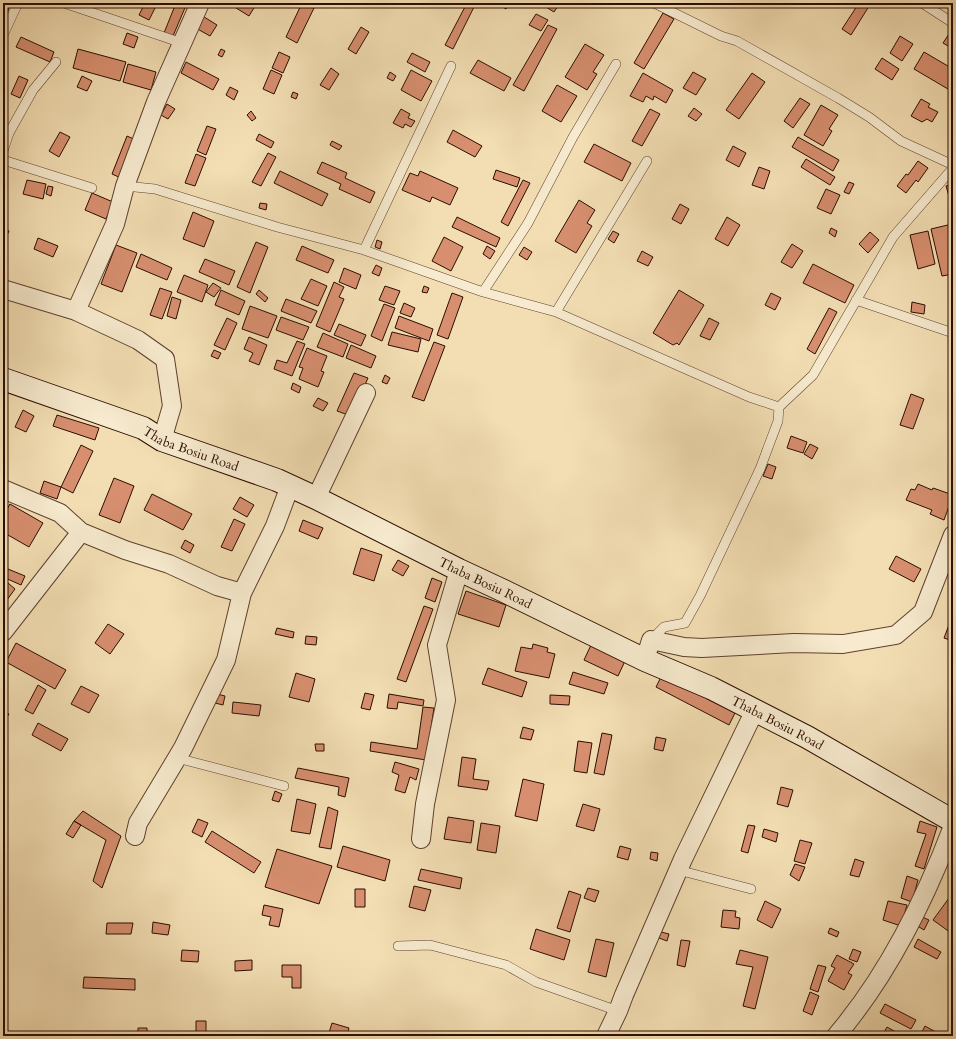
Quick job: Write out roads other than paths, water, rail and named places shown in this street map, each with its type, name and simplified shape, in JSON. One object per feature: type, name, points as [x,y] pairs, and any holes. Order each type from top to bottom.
[{"type":"street","points":[[76,311],[114,224],[125,186],[156,102],[200,3]]},
{"type":"street","points":[[3,289],[76,311],[138,340],[166,359],[172,406],[162,440]]},
{"type":"street","name":"Thaba Bosiu Road","points":[[3,380],[142,428],[162,440],[277,480],[504,591],[648,650],[711,688],[807,737],[953,821]]},
{"type":"street","points":[[316,498],[366,393]]},
{"type":"street","points":[[135,836],[141,818],[177,758],[226,660],[242,593],[275,526],[290,486]]},
{"type":"street","points":[[3,489],[60,513],[81,532],[125,550],[169,564],[217,586],[242,593]]},
{"type":"street","points":[[3,632],[81,532]]},
{"type":"street","points":[[648,650],[684,647],[702,648],[794,643],[843,644],[896,636],[923,612],[953,535]]},
{"type":"street","points":[[421,839],[425,804],[446,700],[437,645],[459,570]]},
{"type":"street","points":[[606,1036],[678,870],[754,710]]},
{"type":"street","points":[[836,1036],[869,993],[897,947],[923,898],[953,826]]},
{"type":"lane","points":[[4,33],[18,3]]},
{"type":"lane","points":[[64,3],[182,43]]},
{"type":"lane","points":[[648,650],[664,627],[685,623],[696,603],[760,469],[778,421],[779,407],[813,376],[856,300],[894,238],[953,166],[901,141],[869,117],[838,98],[737,41],[721,36],[654,3]]},
{"type":"lane","points":[[922,3],[953,23]]},
{"type":"lane","points":[[3,151],[9,133],[33,90],[56,62]]},
{"type":"lane","points":[[483,292],[528,223],[573,138],[616,64]]},
{"type":"lane","points":[[364,250],[451,66]]},
{"type":"lane","points":[[3,160],[92,188]]},
{"type":"lane","points":[[556,312],[647,161]]},
{"type":"lane","points":[[125,186],[155,189],[277,227],[364,250],[483,292],[556,312],[750,397],[779,407]]},
{"type":"lane","points":[[856,300],[953,333]]},
{"type":"lane","points":[[177,758],[284,786]]},
{"type":"lane","points":[[678,870],[751,889]]},
{"type":"lane","points":[[398,946],[430,945],[459,951],[506,964],[536,982],[618,1011]]}]
